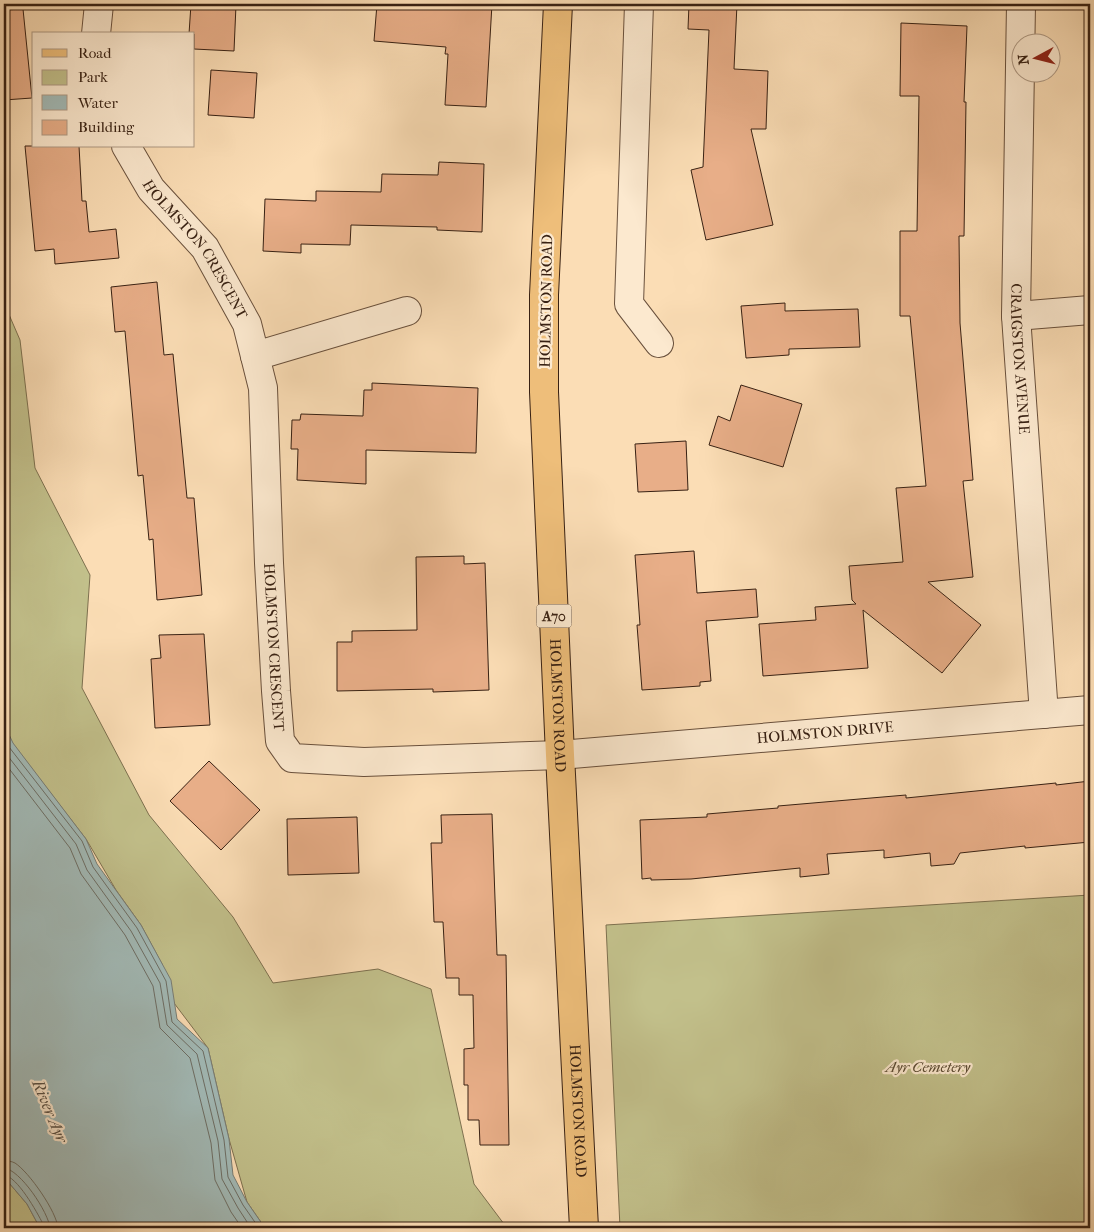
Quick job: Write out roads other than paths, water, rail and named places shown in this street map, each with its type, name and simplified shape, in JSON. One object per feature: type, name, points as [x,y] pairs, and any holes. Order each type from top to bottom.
[{"type":"main road","name":"HOLMSTON ROAD","points":[[558,4],[544,296],[544,392],[584,1228]]},
{"type":"street","points":[[96,32],[99,4]]},
{"type":"street","points":[[639,4],[629,304],[659,343]]},
{"type":"street","name":"CRAIGSTON AVENUE","points":[[1021,4],[1016,316],[1044,714]]},
{"type":"street","name":"HOLMSTON CRESCENT","points":[[127,148],[151,189],[206,248],[247,324],[263,388],[269,563],[280,741],[292,758],[364,762],[560,755]]},
{"type":"street","points":[[1016,316],[1090,310]]},
{"type":"street","points":[[255,356],[407,311]]},
{"type":"street","name":"HOLMSTON DRIVE","points":[[560,755],[1090,710]]},
{"type":"water","name":"River Ayr","points":[[4,724],[13,743],[86,839],[97,864],[141,925],[171,980],[177,1019],[208,1048],[229,1139],[233,1175],[247,1202],[265,1228],[40,1228],[27,1204],[4,1177]]},
{"type":"park label","name":"Ayr Cemetery","points":[[928,1067]]}]
